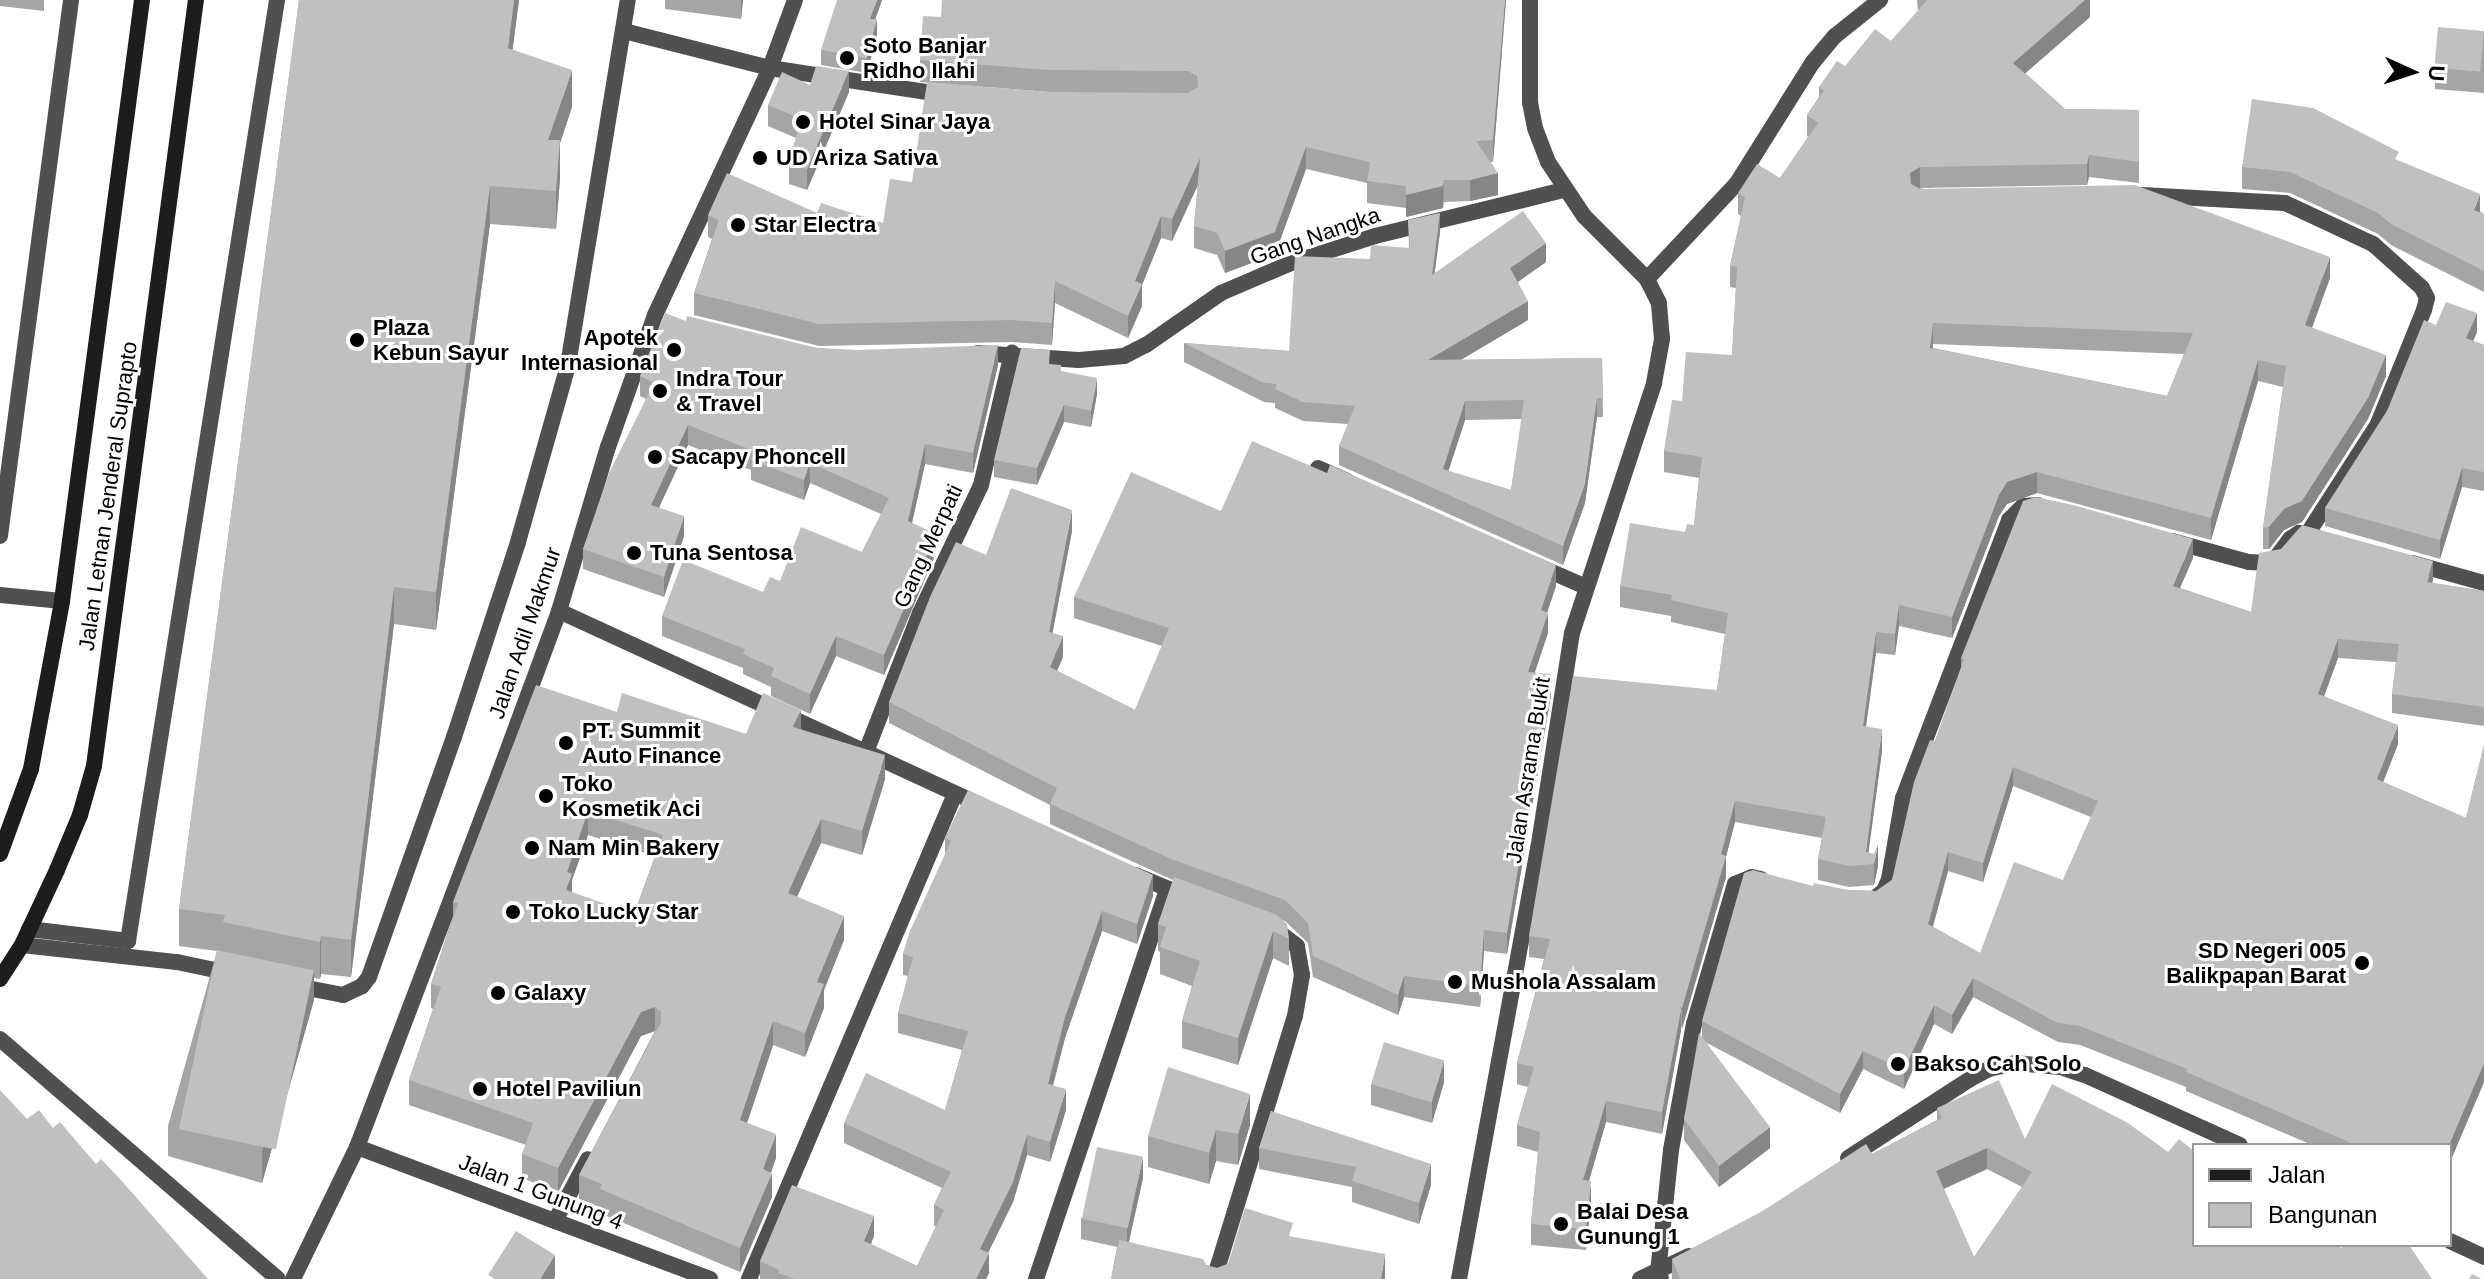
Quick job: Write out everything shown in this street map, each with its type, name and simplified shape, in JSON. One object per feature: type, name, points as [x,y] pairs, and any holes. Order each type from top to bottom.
[{"type":"main road","name":"Jalan Letnan Jenderal Suprapto","points":[[0,854],[31,769],[62,601],[142,0]]},
{"type":"main road","name":"Jalan Letnan Jenderal Suprapto","points":[[0,979],[25,937],[80,815],[94,766],[196,0]]},
{"type":"street","points":[[0,536],[71,0]]},
{"type":"street","points":[[126,948],[277,0]]},
{"type":"street","points":[[25,937],[126,948],[343,995],[353,992],[369,977],[513,557],[564,379],[628,0]]},
{"type":"street","name":"Jalan Adil Makmur","points":[[293,1279],[357,1147],[559,611],[608,447],[660,317],[770,68],[795,0]]},
{"type":"street","name":"Jalan Asrama Bukit","points":[[1459,1279],[1540,837],[1572,633],[1661,355],[1661,312],[1647,279],[1615,250],[1564,190],[1535,128],[1530,102],[1530,0]]},
{"type":"street","points":[[1647,279],[1745,173],[1813,62],[1835,36],[1880,0]]},
{"type":"street","points":[[624,31],[770,68],[913,92],[958,96]]},
{"type":"street","name":"Gang Nangka","points":[[957,354],[1012,353],[1079,360],[1124,356],[1221,293],[1291,263],[1353,242],[1564,190]]},
{"type":"street","points":[[2127,195],[2285,203],[2373,244],[2422,288],[2427,298],[2378,424],[2316,535],[2299,533],[2290,539],[2275,559],[2267,563],[2223,556],[2149,535]]},
{"type":"street","name":"Gang Merpati","points":[[866,752],[914,628],[981,485],[1012,353]]},
{"type":"street","points":[[1318,468],[1360,487]]},
{"type":"street","points":[[1862,899],[1875,899],[1884,891],[1903,798],[2009,520],[2023,506],[2054,508]]},
{"type":"street","points":[[1516,555],[1586,587]]},
{"type":"street","points":[[2396,558],[2484,583]]},
{"type":"street","points":[[0,595],[62,601]]},
{"type":"street","points":[[559,611],[998,813]]},
{"type":"street","points":[[749,1279],[955,794]]},
{"type":"street","points":[[1125,871],[1210,905]]},
{"type":"street","points":[[1660,1276],[1681,1087],[1694,1024],[1729,897],[1735,884],[1752,877],[1776,882]]},
{"type":"street","points":[[1036,1279],[1167,890]]},
{"type":"street","points":[[1214,1279],[1295,1016],[1302,975],[1297,946],[1281,931],[1253,920]]},
{"type":"street","points":[[0,1039],[278,1279]]},
{"type":"street","points":[[1829,1170],[1970,1079],[2015,1063],[2060,1067],[2085,1075],[2236,1143]]},
{"type":"street","points":[[555,1221],[599,1138]]},
{"type":"street","name":"Jalan 1 Gunung 4","points":[[357,1147],[710,1279]]},
{"type":"street","points":[[2452,1242],[2484,1257]]},
{"type":"street","points":[[1640,1279],[1660,1276],[1700,1250]]},
{"type":"building","points":[[299,0],[514,0],[508,48],[572,70],[548,140],[560,140],[556,191],[490,186],[436,592],[394,587],[351,940],[321,936],[320,942],[223,922],[225,915],[179,909]]},
{"type":"building","points":[[837,0],[877,0],[870,19],[877,19],[867,58],[821,50]]},
{"type":"building","points":[[942,0],[1505,0],[1493,140],[1476,141],[1498,173],[1470,180],[1444,180],[1443,186],[1406,195],[1406,186],[1367,181],[1370,162],[1306,147],[1275,232],[1225,251],[1217,233],[1194,226],[1200,158],[1172,219],[1161,216],[1135,281],[1142,284],[1128,316],[1055,281],[1052,323],[1012,320],[819,324],[694,293],[719,220],[708,215],[727,173],[817,213],[821,203],[883,223],[890,179],[912,182],[927,82],[1049,92],[1188,93],[1198,87],[1197,76],[1188,71],[1049,70],[920,60],[923,16],[941,17]]},
{"type":"building","points":[[1927,0],[2085,0],[2013,63],[2065,109],[2139,110],[2139,162],[2089,155],[2087,164],[1920,167],[1910,173],[1911,184],[1920,189],[2135,185],[2330,257],[2305,325],[2386,355],[2368,398],[2302,501],[2284,509],[2269,527],[2263,528],[2286,366],[2258,360],[2211,518],[2037,472],[2007,482],[1999,495],[1952,617],[1899,605],[1895,634],[1876,632],[1863,726],[1882,729],[1866,852],[1874,854],[1878,844],[1874,864],[1849,866],[1818,859],[1826,817],[1735,801],[1721,854],[1726,856],[1682,1008],[1679,1006],[1681,1010],[1662,1112],[1606,1101],[1583,1180],[1591,1181],[1586,1229],[1531,1224],[1540,1132],[1517,1125],[1534,1067],[1517,1063],[1550,939],[1529,936],[1573,676],[1717,690],[1728,613],[1671,600],[1672,595],[1620,586],[1630,523],[1685,532],[1687,524],[1694,525],[1702,457],[1664,451],[1672,400],[1682,401],[1686,352],[1732,355],[1737,267],[1730,266],[1745,197],[1738,193],[1757,164],[1780,178],[1818,123],[1807,115],[1824,91],[1819,87],[1837,61],[1845,66],[1875,29],[1891,41]],"holes":[[[1933,323],[2193,333],[2167,396],[1930,348]]]},
{"type":"building","points":[[2438,27],[2484,31],[2480,72],[2434,68]]},
{"type":"building","points":[[816,66],[849,71],[807,169],[789,163],[801,119],[768,105],[782,72],[810,85]]},
{"type":"building","points":[[2252,99],[2313,108],[2399,152],[2395,159],[2480,194],[2474,210],[2484,214],[2484,271],[2391,224],[2378,213],[2290,172],[2242,167]]},
{"type":"building","points":[[1523,211],[1546,243],[1510,268],[1528,301],[1428,360],[1602,358],[1603,398],[1597,398],[1585,484],[1563,546],[1339,446],[1355,406],[1303,402],[1275,389],[1277,384],[1264,383],[1184,343],[1289,351],[1295,256],[1370,259],[1371,245],[1410,248],[1408,220],[1440,213],[1432,275]],"holes":[[[1524,400],[1511,490],[1443,469],[1465,401]]]},
{"type":"building","points":[[2446,302],[2477,313],[2466,338],[2484,345],[2484,472],[2462,468],[2440,540],[2325,508],[2387,411],[2424,320],[2436,325]]},
{"type":"building","points":[[665,313],[686,321],[687,316],[817,348],[859,350],[998,345],[973,453],[925,444],[908,521],[936,534],[884,655],[836,636],[810,694],[771,676],[774,668],[743,654],[745,649],[662,616],[683,560],[763,592],[770,577],[780,581],[801,527],[862,552],[889,498],[810,463],[804,480],[751,460],[754,451],[688,425],[651,505],[684,516],[664,577],[583,549],[609,473],[654,383],[640,376]]},
{"type":"building","points":[[1021,348],[1050,350],[1049,364],[1061,365],[1061,371],[1097,378],[1091,411],[1064,405],[1037,468],[994,460]]},
{"type":"building","points":[[1252,441],[1327,473],[1330,465],[1556,565],[1541,610],[1548,613],[1528,672],[1551,674],[1507,933],[1484,930],[1480,986],[1404,976],[1398,995],[1313,956],[1308,923],[1285,900],[1171,859],[1050,804],[1057,788],[889,702],[930,597],[956,542],[986,555],[1011,488],[1072,510],[1049,632],[1063,636],[1050,667],[1135,710],[1169,628],[1074,597],[1131,472],[1221,511]]},
{"type":"building","points":[[2036,497],[2193,539],[2173,586],[2251,612],[2259,553],[2281,549],[2302,525],[2433,561],[2427,582],[2484,591],[2484,707],[2392,694],[2399,644],[2338,639],[2318,694],[2398,725],[2377,779],[2466,818],[2484,745],[2484,1063],[2450,1143],[2351,1143],[2186,1072],[2187,1069],[2080,1026],[2058,1023],[1973,978],[1952,1015],[1934,1005],[1904,1070],[1863,1051],[1840,1094],[1702,1021],[1744,873],[1753,870],[1813,886],[1814,883],[1848,890],[1876,891],[1892,880],[1914,782],[1930,740],[1935,741],[1964,659],[1961,658],[2023,501]],"holes":[[[2013,767],[2098,801],[2063,880],[2014,862],[1980,953],[1928,924],[1948,852],[1983,863]]]},
{"type":"building","points":[[536,685],[617,712],[622,693],[746,734],[763,693],[801,710],[793,727],[885,755],[862,831],[821,819],[788,893],[844,916],[817,982],[824,984],[805,1033],[773,1021],[740,1120],[776,1134],[763,1169],[772,1173],[740,1248],[600,1189],[602,1184],[579,1175],[661,1022],[661,1012],[655,1007],[641,1012],[558,1168],[522,1154],[533,1123],[409,1080],[441,987],[431,984],[458,903],[453,902]],"holes":[[[588,811],[663,835],[634,914],[566,890],[572,874],[567,872]]]},
{"type":"building","points":[[968,790],[1153,875],[1137,924],[1102,911],[1065,1017],[1048,1084],[1066,1089],[1050,1142],[1027,1135],[1013,1182],[980,1249],[989,1253],[976,1279],[795,1279],[778,1273],[779,1270],[760,1261],[792,1185],[874,1216],[864,1241],[917,1266],[944,1210],[934,1205],[951,1172],[844,1123],[866,1073],[945,1110],[968,1031],[898,1013],[913,957],[903,954],[909,933],[951,841],[945,838]]},
{"type":"building","points":[[1174,877],[1275,914],[1287,924],[1289,939],[1273,931],[1238,1038],[1182,1021],[1200,961],[1160,947],[1166,927],[1158,924]]},
{"type":"building","points":[[217,950],[314,971],[276,1150],[179,1129]]},
{"type":"building","points":[[1699,1033],[1770,1127],[1719,1166],[1684,1119]]},
{"type":"building","points":[[1384,1042],[1444,1060],[1431,1102],[1371,1084]]},
{"type":"building","points":[[1168,1067],[1250,1094],[1238,1134],[1216,1130],[1209,1153],[1148,1136]]},
{"type":"building","points":[[1999,1080],[2025,1139],[2052,1084],[2128,1123],[2168,1152],[2179,1139],[2192,1149],[2192,1247],[2410,1247],[2432,1279],[1680,1279],[1672,1259],[1761,1212],[1866,1144],[1872,1154],[1942,1118],[1937,1108]],"holes":[[[1987,1148],[2032,1172],[1974,1257],[1936,1171]]]},
{"type":"building","points":[[0,1090],[27,1119],[39,1110],[53,1128],[60,1122],[96,1164],[101,1159],[208,1279],[0,1279]]},
{"type":"building","points":[[1271,1111],[1431,1164],[1419,1203],[1352,1181],[1356,1167],[1259,1148]]},
{"type":"building","points":[[1097,1147],[1143,1157],[1128,1228],[1082,1218]]},
{"type":"building","points":[[1245,1208],[1293,1223],[1289,1236],[1385,1254],[1381,1279],[1111,1279],[1119,1240],[1203,1259],[1207,1266],[1217,1268],[1228,1264]]},
{"type":"building","points":[[516,1231],[555,1255],[540,1279],[495,1279],[488,1275]]},
{"type":"place","name":"Soto Banjar Ridho Ilahi","points":[[847,58]]},
{"type":"place","name":"Hotel Sinar Jaya","points":[[803,122]]},
{"type":"place","name":"UD Ariza Sativa","points":[[760,158]]},
{"type":"place","name":"Star Electra","points":[[738,225]]},
{"type":"place","name":"Plaza Kebun Sayur","points":[[357,340]]},
{"type":"place","name":"Apotek Internasional","points":[[674,350]]},
{"type":"place","name":"Indra Tour & Travel","points":[[660,391]]},
{"type":"place","name":"Sacapy Phoncell","points":[[655,457]]},
{"type":"place","name":"Tuna Sentosa","points":[[634,553]]},
{"type":"place","name":"PT. Summit Auto Finance","points":[[566,743]]},
{"type":"place","name":"Toko Kosmetik Aci","points":[[546,796]]},
{"type":"place","name":"Nam Min Bakery","points":[[532,848]]},
{"type":"place","name":"Toko Lucky Star","points":[[513,912]]},
{"type":"place","name":"SD Negeri 005 Balikpapan Barat","points":[[2362,963]]},
{"type":"place","name":"Mushola Assalam","points":[[1455,982]]},
{"type":"place","name":"Galaxy","points":[[498,993]]},
{"type":"place","name":"Bakso Cah Solo","points":[[1898,1064]]},
{"type":"place","name":"Hotel Paviliun","points":[[480,1089]]},
{"type":"place","name":"Balai Desa Gunung 1","points":[[1561,1224]]}]
